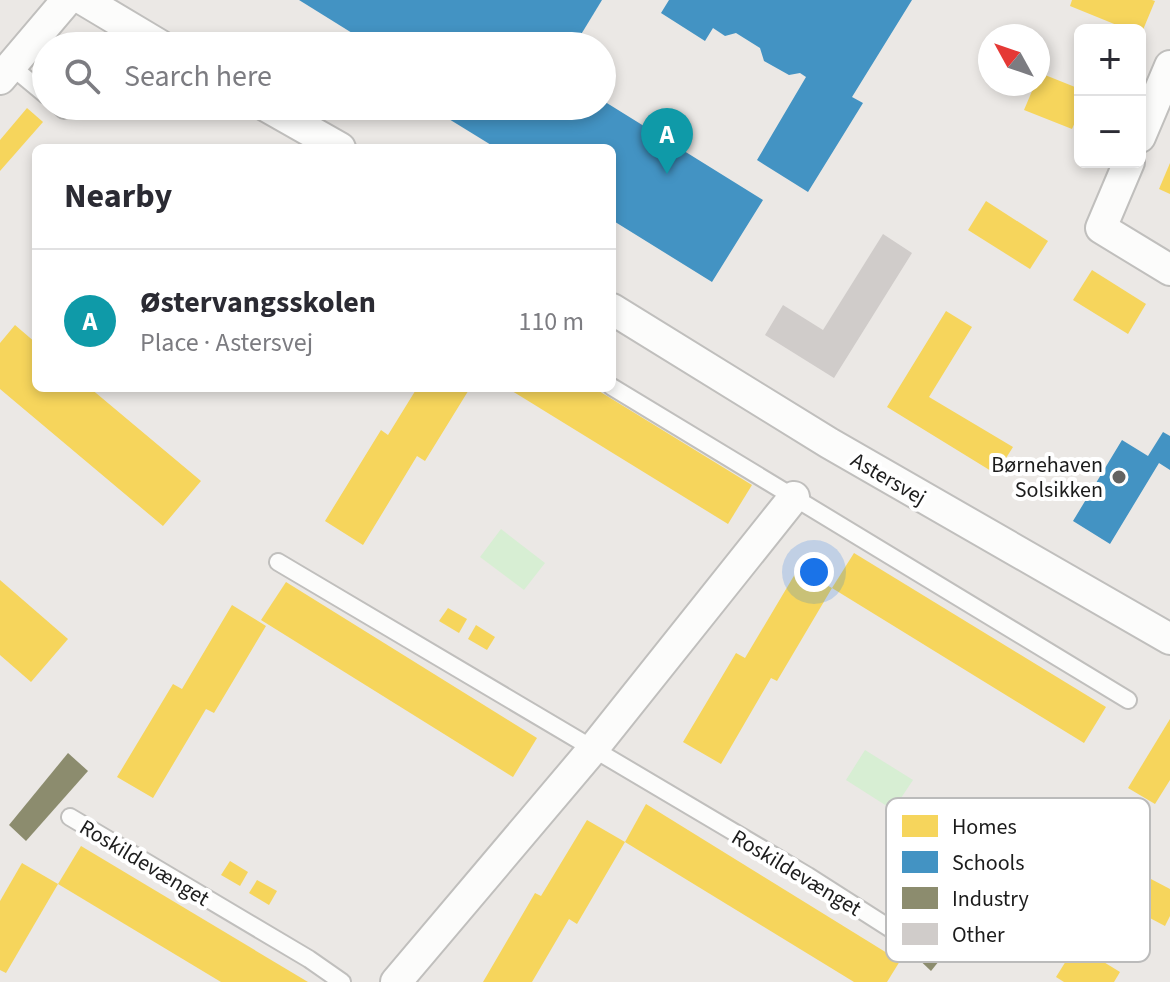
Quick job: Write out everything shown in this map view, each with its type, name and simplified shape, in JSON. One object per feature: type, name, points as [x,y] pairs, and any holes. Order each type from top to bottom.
[{"type":"street","points":[[40,32],[67,0]]},
{"type":"street","points":[[84,0],[138,32]]},
{"type":"street","points":[[6,72],[32,41]]},
{"type":"street","points":[[1146,123],[1170,66]]},
{"type":"street","points":[[291,120],[333,144]]},
{"type":"street","points":[[1126,168],[1101,228],[1170,270]]},
{"type":"street","name":"Astersvej","points":[[616,311],[829,443],[1169,637]]},
{"type":"street","points":[[396,982],[593,749],[794,497]]},
{"type":"lane","points":[[6,72],[32,87]]},
{"type":"lane","points":[[616,389],[1128,700]]},
{"type":"lane","name":"Roskildevænget","points":[[278,562],[808,876],[886,926]]},
{"type":"lane","name":"Roskildevænget","points":[[70,817],[309,959],[342,982]]},
{"type":"green space","points":[[501,529],[545,563],[524,590],[480,557]]},
{"type":"green space","points":[[865,750],[913,780],[901,798],[886,798],[886,806],[846,780]]},
{"type":"building: Homes","points":[[1072,0],[1155,1],[1145,24],[1114,24],[1070,6]]},
{"type":"building: Homes","points":[[1050,77],[1074,87],[1072,129],[1024,110],[1030,96],[1050,96]]},
{"type":"building: Homes","points":[[27,108],[32,112],[32,120],[43,122],[0,171],[0,140]]},
{"type":"building: Homes","points":[[1170,163],[1170,194],[1159,189]]},
{"type":"building: Homes","points":[[986,201],[1048,241],[1030,269],[968,230]]},
{"type":"building: Homes","points":[[1092,270],[1146,304],[1128,334],[1073,300]]},
{"type":"building: Homes","points":[[946,311],[972,327],[929,397],[1013,447],[996,474],[887,407]]},
{"type":"building: Homes","points":[[15,325],[32,340],[32,392],[95,392],[201,481],[163,526],[0,389],[0,343]]},
{"type":"building: Homes","points":[[415,392],[468,392],[425,461],[417,456],[363,545],[325,521],[381,430],[388,435]]},
{"type":"building: Homes","points":[[514,392],[601,392],[752,485],[728,524]]},
{"type":"building: Homes","points":[[854,553],[1106,707],[1084,743],[832,588]]},
{"type":"building: Homes","points":[[798,569],[832,588],[777,681],[771,678],[721,764],[683,742],[736,653],[745,658]]},
{"type":"building: Homes","points":[[0,580],[68,639],[31,682],[0,655]]},
{"type":"building: Homes","points":[[286,582],[537,738],[513,777],[261,620]]},
{"type":"building: Homes","points":[[232,605],[266,626],[214,713],[206,709],[153,798],[117,777],[173,684],[182,689]]},
{"type":"building: Homes","points":[[448,608],[467,619],[459,633],[439,621]]},
{"type":"building: Homes","points":[[476,625],[495,637],[487,650],[468,639]]},
{"type":"building: Homes","points":[[1170,719],[1170,780],[1155,804],[1150,798],[1128,788]]},
{"type":"building: Homes","points":[[646,804],[886,952],[886,962],[899,962],[887,982],[854,982],[625,842]]},
{"type":"building: Homes","points":[[587,820],[625,842],[577,924],[569,919],[532,982],[483,982],[535,893],[541,896]]},
{"type":"building: Homes","points":[[81,846],[308,982],[221,982],[58,884]]},
{"type":"building: Homes","points":[[230,861],[248,872],[240,886],[221,875]]},
{"type":"building: Homes","points":[[22,863],[58,884],[6,973],[0,970],[0,901]]},
{"type":"building: Homes","points":[[1150,879],[1170,889],[1170,916],[1165,926],[1150,918]]},
{"type":"building: Homes","points":[[257,880],[277,891],[269,905],[249,893]]},
{"type":"building: Homes","points":[[1065,962],[1104,962],[1120,972],[1114,982],[1064,982],[1056,977]]},
{"type":"building: Schools","points":[[299,0],[602,0],[583,32],[350,32]]},
{"type":"building: Schools","points":[[669,0],[912,0],[852,97],[863,103],[808,192],[757,160],[806,77],[800,73],[789,75],[764,61],[760,48],[736,33],[725,36],[713,28],[705,41],[661,13]]},
{"type":"building: Schools","points":[[616,109],[763,200],[712,282],[616,222],[616,144],[490,144],[450,120],[616,120]]},
{"type":"building: Schools","points":[[1163,432],[1170,436],[1170,470],[1159,463],[1110,544],[1073,521],[1122,440],[1148,456]]},
{"type":"building: Industry","points":[[68,753],[88,771],[26,841],[9,825]]},
{"type":"building: Industry","points":[[922,962],[938,962],[931,971]]},
{"type":"building: Other","points":[[883,234],[912,253],[834,378],[765,335],[783,305],[823,330]]},
{"type":"place","name":"Østervangsskolen","points":[[667,174]]},
{"type":"place","name":"Børnehaven Solsikken","points":[[1119,477]]}]
